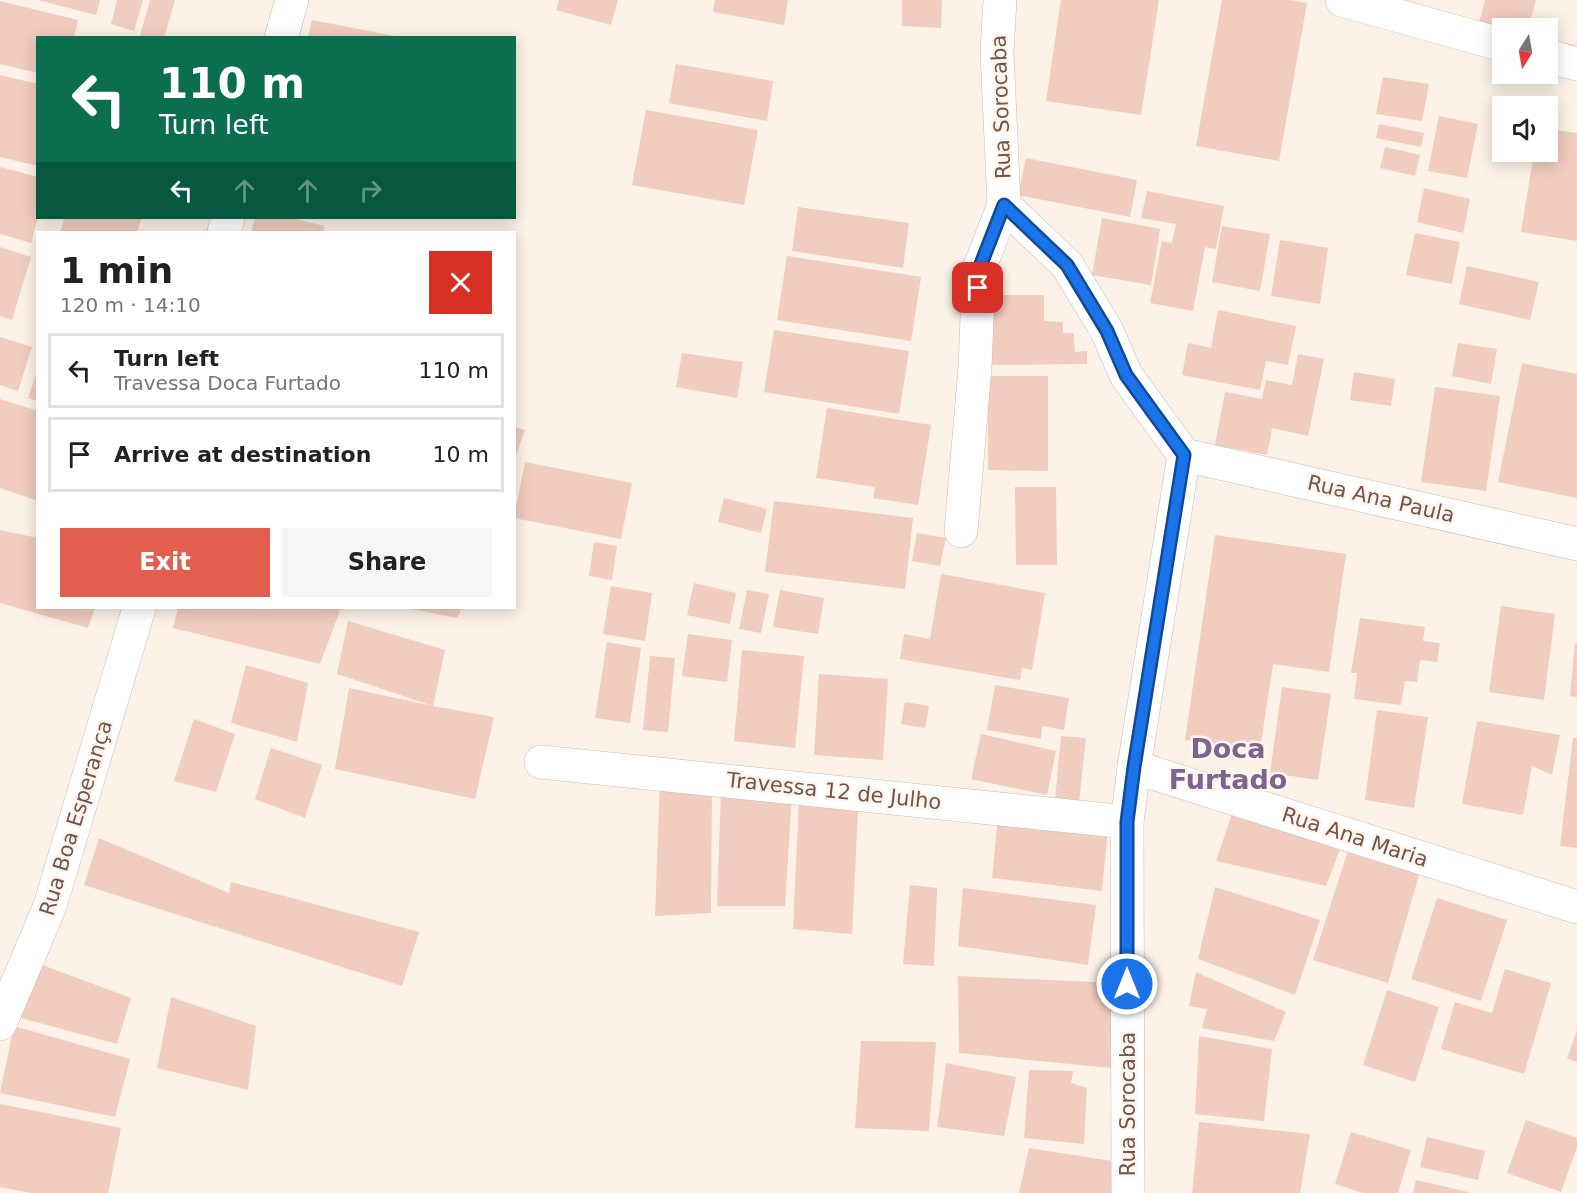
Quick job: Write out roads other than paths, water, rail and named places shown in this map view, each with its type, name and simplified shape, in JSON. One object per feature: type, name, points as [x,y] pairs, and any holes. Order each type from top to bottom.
[{"type":"street","points":[[282,36],[292,0]]},
{"type":"street","name":"Rua Sorocaba","points":[[1000,0],[998,52],[1004,205],[1067,265],[1107,331],[1126,375],[1184,455],[1127,822],[1128,1193]]},
{"type":"street","points":[[1342,0],[1492,42]]},
{"type":"street","points":[[1558,58],[1577,63]]},
{"type":"street","points":[[961,531],[975,367],[979,269],[1004,205]]},
{"type":"street","name":"Rua Ana Paula","points":[[1184,455],[1577,544]]},
{"type":"street","name":"Rua Boa Esperança","points":[[0,1024],[50,906],[139,609]]},
{"type":"street","name":"Travessa 12 de Julho","points":[[541,762],[1127,822]]},
{"type":"street","name":"Rua Ana Maria","points":[[1134,767],[1577,907]]},
{"type":"district","name":"Doca Furtado","points":[[1228,764]]}]
